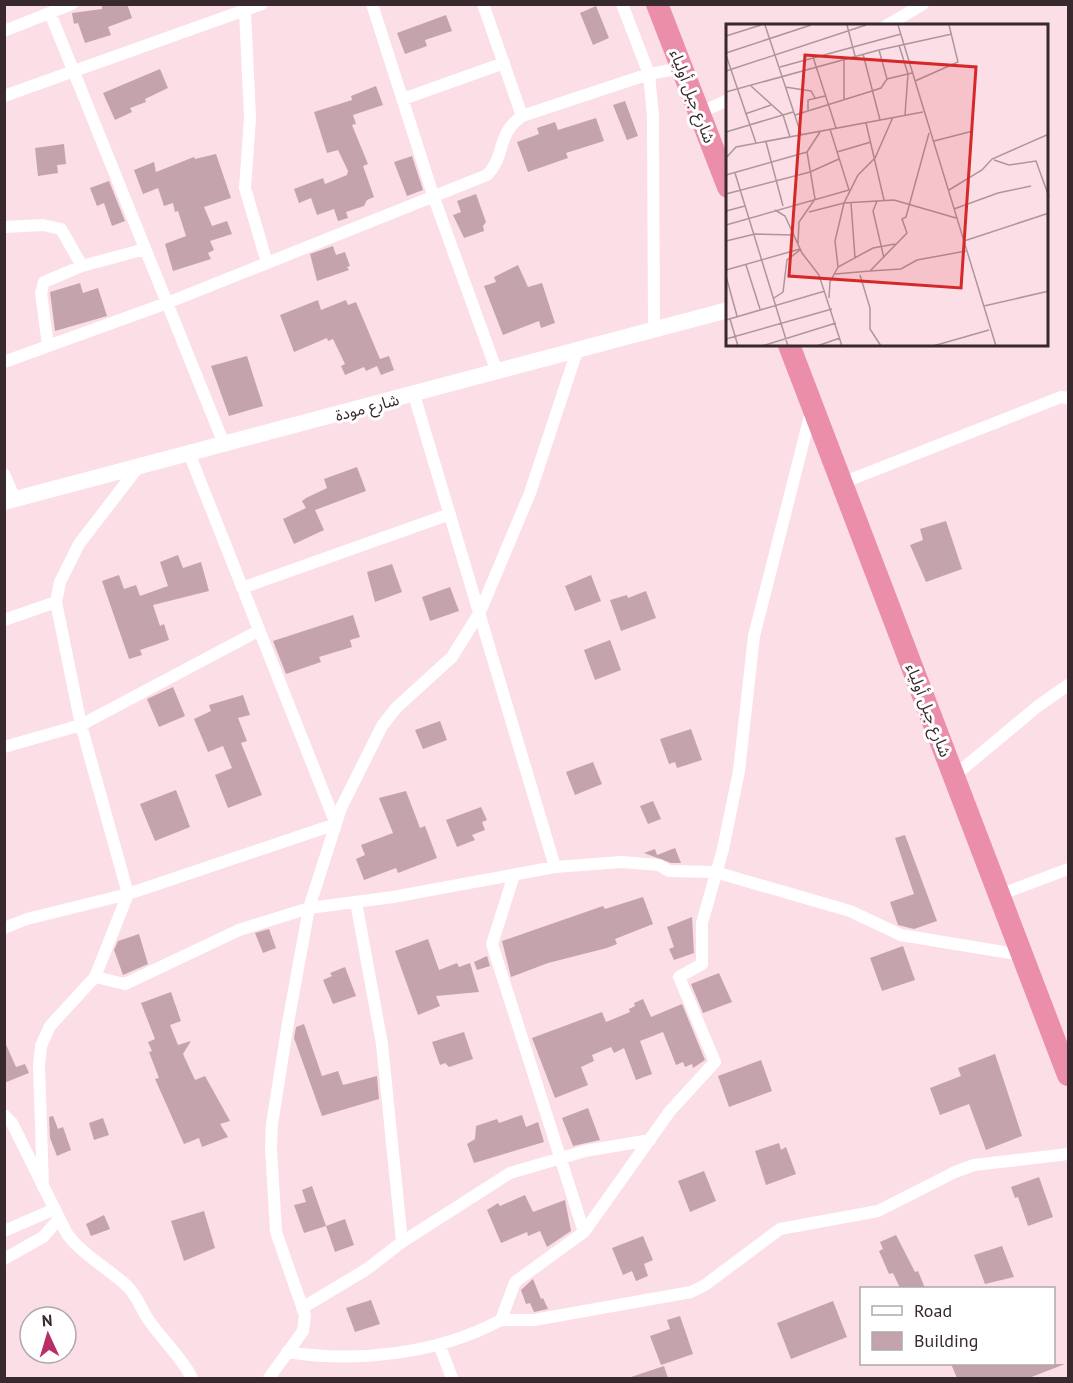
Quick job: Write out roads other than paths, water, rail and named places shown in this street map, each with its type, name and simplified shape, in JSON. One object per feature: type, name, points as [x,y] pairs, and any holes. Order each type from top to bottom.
[{"type":"highway","name":"شارع جبل أولياء","points":[[657,4],[726,182]]},
{"type":"highway","name":"شارع جبل أولياء","points":[[789,346],[1068,1075]]},
{"type":"street","points":[[4,31],[72,4]]},
{"type":"street","points":[[4,96],[262,4]]},
{"type":"street","points":[[372,4],[434,198],[497,372]]},
{"type":"street","points":[[483,4],[522,116]]},
{"type":"street","points":[[622,4],[649,74],[653,116],[654,331]]},
{"type":"street","points":[[889,24],[923,4]]},
{"type":"street","points":[[245,11],[250,118],[245,188],[267,263]]},
{"type":"street","points":[[50,13],[224,444]]},
{"type":"street","points":[[403,99],[504,63]]},
{"type":"street","points":[[4,362],[167,303],[434,198],[487,175],[494,166],[506,130],[522,116],[649,74],[682,68]]},
{"type":"street","points":[[699,113],[726,101]]},
{"type":"street","points":[[4,227],[43,225],[61,229],[82,266]]},
{"type":"street","points":[[48,345],[41,286],[48,279],[82,266],[146,249]]},
{"type":"street","name":"شارع مودة","points":[[10,501],[726,311]]},
{"type":"street","points":[[269,1378],[303,1331],[305,1324],[302,1308],[276,1232],[271,1148],[272,1124],[286,1034],[309,908],[336,824],[382,726],[396,708],[452,657],[480,612],[530,493],[577,351]]},
{"type":"street","points":[[414,395],[555,867]]},
{"type":"street","points":[[842,483],[1061,398],[1068,398]]},
{"type":"street","points":[[501,1320],[515,1282],[584,1232],[670,1111],[715,1062],[679,977],[702,964],[702,923],[739,771],[754,636],[812,406]]},
{"type":"street","points":[[189,453],[336,824]]},
{"type":"street","points":[[43,1187],[39,1065],[41,1046],[50,1026],[95,976],[128,894],[81,725],[56,602],[60,582],[80,544],[139,466]]},
{"type":"street","points":[[4,474],[10,501]]},
{"type":"street","points":[[242,588],[450,514]]},
{"type":"street","points":[[4,620],[56,602]]},
{"type":"street","points":[[4,747],[81,725],[258,631]]},
{"type":"street","points":[[954,776],[1038,706],[1068,685]]},
{"type":"street","points":[[4,928],[27,919],[128,894],[336,824]]},
{"type":"street","points":[[95,976],[124,984],[239,930],[309,908],[356,902],[555,867],[621,862],[659,865],[669,871],[715,872],[850,911],[901,935],[1022,955]]},
{"type":"street","points":[[999,895],[1068,869]]},
{"type":"street","points":[[514,875],[492,944],[584,1232]]},
{"type":"street","points":[[356,902],[382,1044],[402,1242]]},
{"type":"street","points":[[7,1121],[67,1234],[79,1249],[127,1286],[137,1298],[148,1319],[186,1365],[192,1378]]},
{"type":"street","points":[[302,1308],[367,1269],[402,1242],[510,1173],[561,1158],[650,1140]]},
{"type":"street","points":[[287,1352],[325,1358],[352,1357],[440,1344],[475,1334],[501,1320],[534,1320],[691,1292],[705,1285],[780,1230],[878,1211],[974,1165],[1068,1154]]},
{"type":"street","points":[[4,1231],[57,1214]]},
{"type":"street","points":[[4,1259],[44,1237],[57,1214]]},
{"type":"street","points":[[440,1344],[452,1378]]}]
